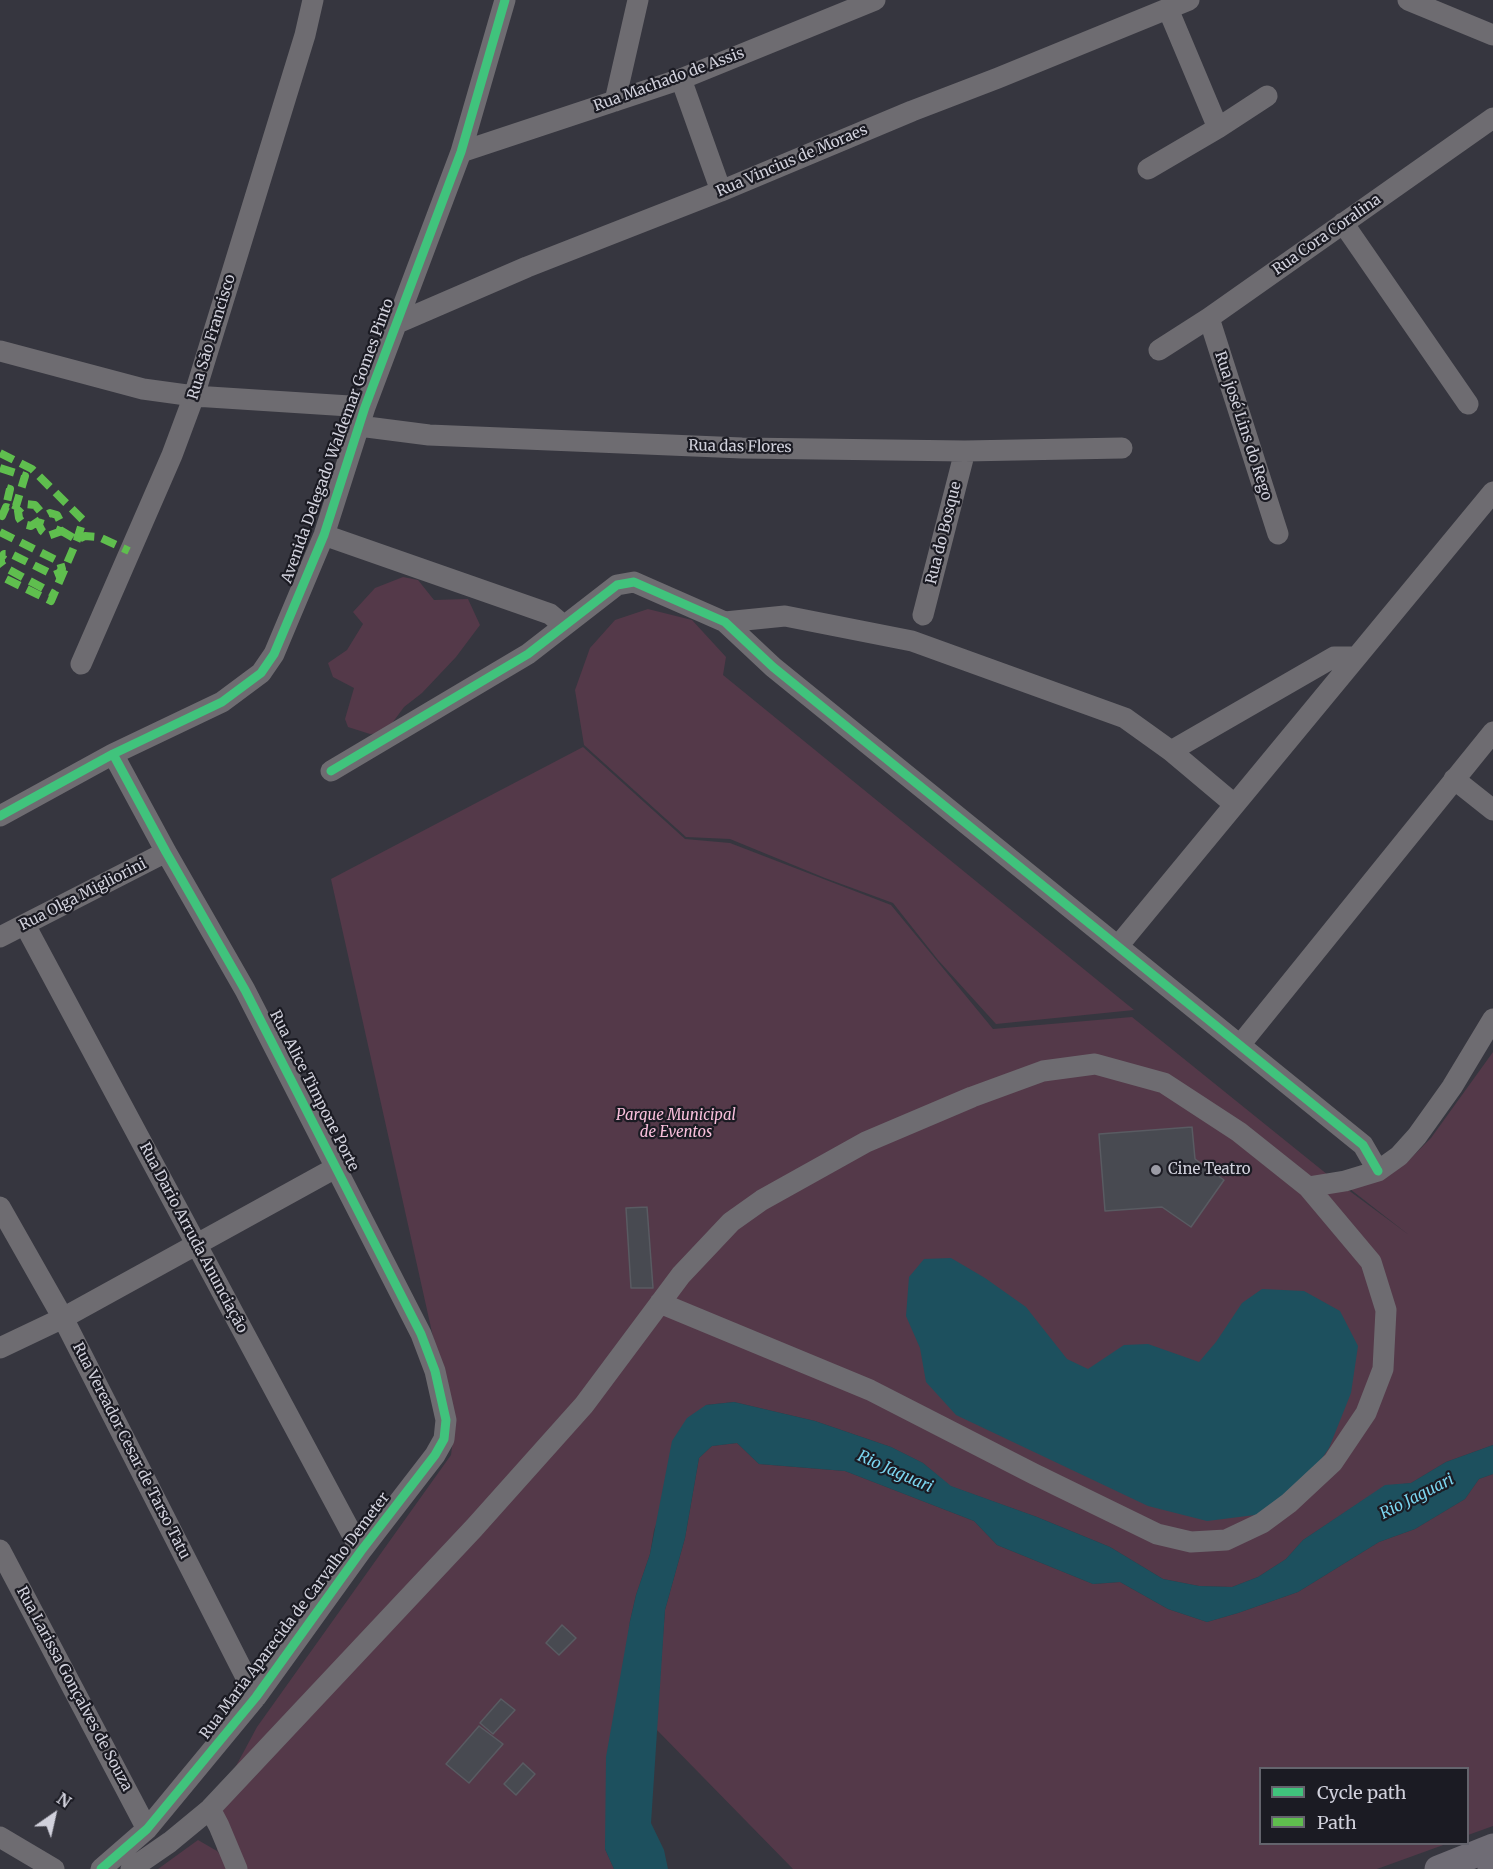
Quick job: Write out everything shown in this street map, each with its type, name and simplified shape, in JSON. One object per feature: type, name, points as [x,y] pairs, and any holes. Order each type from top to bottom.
[{"type":"main road","points":[[1438,1869],[1493,1847]]},
{"type":"street","name":"Rua São Francisco","points":[[81,664],[172,455],[194,396],[305,35],[313,0]]},
{"type":"street","name":"Avenida Delegado Waldemar Gomes Pinto","points":[[0,816],[113,754],[222,702],[261,673],[274,654],[324,535],[362,416],[461,152],[505,0]]},
{"type":"street","points":[[615,101],[638,0]]},
{"type":"street","name":"Rua Machado de Assis","points":[[461,152],[681,79],[848,5],[875,0]]},
{"type":"street","name":"Rua Vincius de Moraes","points":[[395,324],[527,267],[721,191],[912,111],[1189,0]]},
{"type":"street","points":[[1408,0],[1493,35]]},
{"type":"street","points":[[1168,9],[1218,128]]},
{"type":"street","points":[[681,79],[721,191]]},
{"type":"street","points":[[1148,169],[1267,96]]},
{"type":"street","name":"Rua Cora Coralina","points":[[1159,350],[1209,318],[1493,118]]},
{"type":"street","points":[[1343,223],[1468,404]]},
{"type":"street","name":"Rua josé Lins do Rego","points":[[1209,318],[1278,534]]},
{"type":"street","name":"Rua das Flores","points":[[0,351],[143,389],[362,416],[429,435],[742,448],[965,451],[1122,448]]},
{"type":"street","name":"Rua do Bosque","points":[[923,615],[965,451]]},
{"type":"street","points":[[1118,946],[1493,492]]},
{"type":"street","points":[[324,535],[550,614],[563,625]]},
{"type":"street","points":[[331,771],[528,654],[617,585],[634,582],[725,622],[773,667],[1363,1145],[1378,1171]]},
{"type":"street","points":[[725,622],[785,616],[912,641],[1125,718],[1171,751],[1234,804]]},
{"type":"street","points":[[1171,751],[1334,657],[1355,657]]},
{"type":"street","points":[[1240,1045],[1493,732]]},
{"type":"street","name":"Rua Alice Timpone Porte","points":[[113,754],[245,990],[421,1334],[435,1371],[447,1420],[444,1439],[435,1455]]},
{"type":"street","points":[[1454,779],[1493,810]]},
{"type":"street","name":"Rua Olga Migliorini","points":[[0,937],[166,852]]},
{"type":"street","name":"Rua Dario Arruda Anunciação","points":[[25,925],[361,1551]]},
{"type":"street","points":[[1308,1188],[1345,1181],[1378,1171],[1399,1156],[1417,1136],[1452,1087],[1493,1019]]},
{"type":"street","points":[[131,1869],[170,1842],[210,1809],[537,1460],[584,1405],[660,1303],[681,1275],[731,1222],[762,1200],[866,1142],[972,1097],[1043,1071],[1095,1064],[1164,1083],[1239,1132],[1308,1188],[1371,1262],[1386,1310],[1383,1369],[1366,1413],[1333,1462],[1289,1503],[1262,1523],[1226,1540],[1191,1542],[1157,1534],[870,1390],[660,1303]]},
{"type":"street","points":[[0,1348],[63,1318],[337,1167]]},
{"type":"street","name":"Rua Vereador Cesar de Tarso Tatu","points":[[0,1207],[63,1318],[256,1697]]},
{"type":"street","name":"Rua Maria Aparecida de Carvalho Demeter","points":[[100,1869],[147,1829],[256,1697],[361,1551],[435,1455]]},
{"type":"street","name":"Rua Larissa Gonçalves de Souza","points":[[0,1550],[147,1829]]},
{"type":"street","points":[[210,1809],[237,1869]]},
{"type":"street","points":[[0,1837],[54,1869]]},
{"type":"green space","points":[[403,577],[418,580],[434,600],[468,599],[480,625],[456,657],[422,693],[404,707],[383,733],[370,734],[348,727],[345,719],[354,688],[333,677],[328,663],[347,650],[363,624],[353,612],[375,588]]},
{"type":"green space","points":[[648,609],[692,620],[726,657],[723,675],[1134,1010],[996,1024],[938,960],[893,903],[730,839],[686,837],[584,745],[575,690],[590,648],[615,620]]},
{"type":"green space","name":"Parque Municipal de Eventos","points":[[583,747],[685,839],[730,843],[891,905],[993,1029],[1132,1017],[1328,1175],[1409,1235],[1350,1189],[1407,1162],[1431,1138],[1493,1052],[1493,1445],[1446,1462],[1411,1483],[1385,1486],[1303,1540],[1286,1559],[1258,1577],[1232,1587],[1199,1586],[1163,1579],[1110,1547],[1037,1517],[950,1486],[923,1463],[891,1447],[815,1421],[734,1402],[706,1405],[654,1530],[650,1554],[630,1621],[605,1849],[614,1869],[158,1869],[198,1840],[217,1851],[229,1865],[217,1850],[215,1805],[257,1727],[451,1455],[454,1431],[331,879]]},
{"type":"green space","points":[[737,1443],[759,1464],[845,1471],[974,1521],[997,1545],[1093,1584],[1120,1582],[1168,1609],[1207,1622],[1298,1592],[1379,1542],[1415,1529],[1465,1499],[1479,1479],[1493,1474],[1493,1826],[1469,1835],[1469,1767],[1259,1767],[1259,1845],[1443,1845],[1377,1869],[793,1869],[656,1729],[665,1610],[685,1538],[699,1458],[712,1446]]},
{"type":"water","points":[[951,1258],[985,1278],[1026,1307],[1067,1359],[1088,1369],[1124,1345],[1148,1344],[1199,1362],[1216,1342],[1242,1303],[1262,1289],[1304,1291],[1340,1311],[1358,1346],[1351,1393],[1329,1448],[1307,1481],[1263,1514],[1207,1521],[1148,1506],[956,1415],[926,1382],[920,1348],[906,1316],[909,1277],[924,1259]]},
{"type":"water","name":"Rio Jaguari","points":[[734,1402],[815,1421],[891,1447],[923,1463],[951,1486],[1037,1517],[1110,1547],[1163,1579],[1199,1586],[1232,1587],[1258,1577],[1286,1559],[1303,1540],[1385,1485],[1411,1483],[1446,1462],[1493,1445],[1493,1474],[1479,1479],[1465,1499],[1415,1529],[1379,1542],[1298,1592],[1207,1622],[1168,1609],[1120,1582],[1093,1584],[997,1545],[974,1521],[845,1471],[759,1464],[737,1443],[712,1446],[699,1458],[685,1538],[665,1610],[651,1823],[664,1850],[668,1869],[614,1869],[605,1849],[606,1757],[630,1621],[650,1554],[672,1441],[687,1418],[706,1405]]},
{"type":"building","name":"Cine Teatro","points":[[1192,1127],[1195,1159],[1224,1180],[1191,1227],[1162,1207],[1105,1211],[1099,1134]]},
{"type":"building","points":[[647,1207],[653,1288],[631,1288],[626,1208]]},
{"type":"building","points":[[562,1625],[576,1638],[559,1655],[546,1643]]},
{"type":"building","points":[[501,1699],[515,1710],[493,1734],[480,1723]]},
{"type":"building","points":[[479,1726],[503,1744],[469,1783],[446,1764]]},
{"type":"building","points":[[523,1763],[535,1774],[516,1795],[504,1784]]},
{"type":"marked path","points":[[0,453],[32,469],[83,520],[51,601],[0,576]]},
{"type":"marked path","points":[[0,468],[25,476],[16,506],[7,502],[10,489],[0,486]]},
{"type":"marked path","points":[[40,520],[31,526],[23,524],[18,511],[25,504],[35,505],[40,511],[41,518],[39,525],[42,531],[48,536],[59,532],[62,525],[57,515],[50,513],[41,518]]},
{"type":"marked path","points":[[0,515],[2,516],[6,507],[16,510]]},
{"type":"marked path","points":[[60,530],[77,540],[85,536],[99,537],[129,551]]},
{"type":"marked path","points":[[0,532],[60,562],[62,569],[54,575],[11,554],[4,554],[1,558],[4,567],[54,594]]},
{"type":"cycle path","points":[[0,816],[113,754],[222,702],[261,673],[274,654],[324,535],[365,407],[461,152],[505,0]]},
{"type":"cycle path","points":[[331,771],[528,654],[617,585],[634,582],[725,622],[773,667],[1363,1145],[1378,1171]]},
{"type":"cycle path","points":[[101,1869],[147,1829],[256,1697],[361,1551],[435,1455],[444,1439],[446,1420],[435,1371],[421,1334],[245,990],[113,754]]},
{"type":"place","name":"Cine Teatro","points":[[1156,1170]]}]
